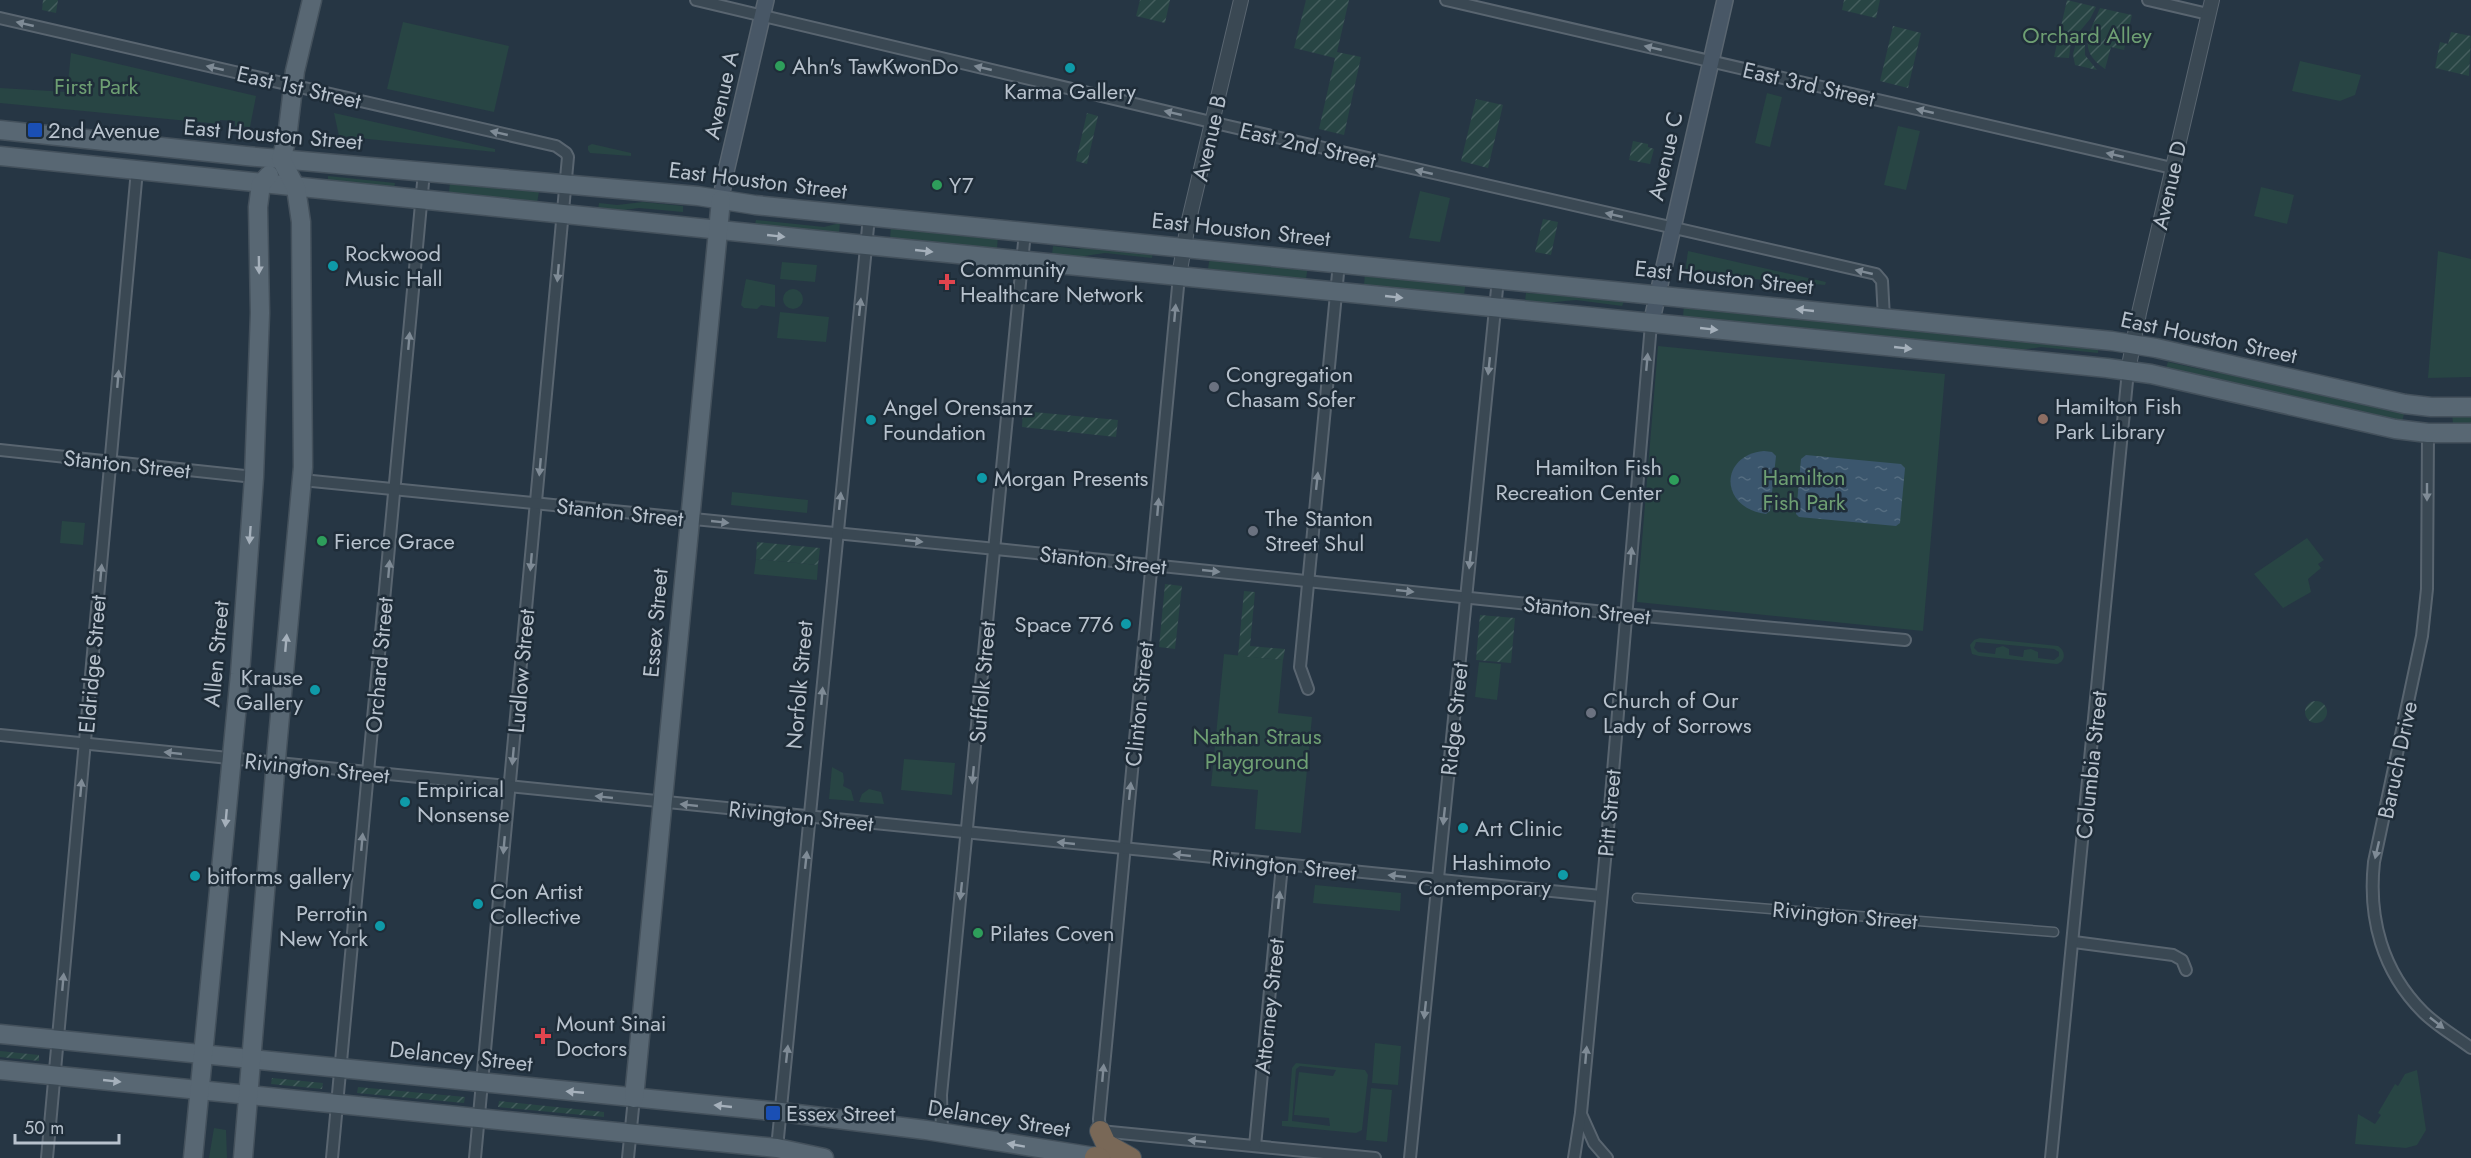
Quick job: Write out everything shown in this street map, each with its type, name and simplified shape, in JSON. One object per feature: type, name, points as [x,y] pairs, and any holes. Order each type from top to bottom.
[{"type":"highway","points":[[1100,1131],[1106,1144],[1131,1158]]},
{"type":"highway","points":[[1095,1157],[1100,1158]]},
{"type":"main road","points":[[261,184],[281,159],[293,86],[312,0]]},
{"type":"main road","name":"Avenue A","points":[[722,200],[724,180],[766,0]]},
{"type":"main road","name":"Avenue C","points":[[1651,324],[1725,0]]},
{"type":"main road","name":"East Houston Street","points":[[0,130],[281,159],[567,184],[722,200],[755,206],[2133,344],[2416,406],[2471,407]]},
{"type":"main road","points":[[0,156],[296,188],[2128,371],[2395,429],[2428,433],[2471,433]]},
{"type":"main road","points":[[243,1158],[275,764],[302,480],[301,222],[296,188],[281,159]]},
{"type":"main road","name":"Allen Street","points":[[193,1158],[240,674],[254,477],[260,313],[258,207],[261,184]]},
{"type":"main road","name":"Essex Street","points":[[634,1098],[722,200]]},
{"type":"main road","name":"Delancey Street","points":[[0,1034],[781,1112],[942,1132],[1095,1157]]},
{"type":"main road","points":[[0,1070],[630,1134],[824,1158]]},
{"type":"street","name":"East 2nd Street","points":[[696,0],[1212,123],[1875,274],[1882,281],[1884,318]]},
{"type":"street","name":"Avenue B","points":[[1179,276],[1241,0]]},
{"type":"street","name":"East 3rd Street","points":[[1446,0],[2172,168]]},
{"type":"street","points":[[2148,0],[2210,7]]},
{"type":"street","name":"Avenue D","points":[[2128,371],[2210,7]]},
{"type":"street","name":"East 1st Street","points":[[0,18],[556,146],[568,157],[567,184]]},
{"type":"street","name":"Eldridge Street","points":[[47,1158],[138,170]]},
{"type":"street","name":"Orchard Street","points":[[332,1158],[424,172]]},
{"type":"street","name":"Ludlow Street","points":[[475,1158],[567,184]]},
{"type":"street","name":"Norfolk Street","points":[[776,1153],[869,217]]},
{"type":"street","name":"Suffolk Street","points":[[942,1132],[941,1095],[1026,232]]},
{"type":"street","points":[[1308,689],[1300,667],[1339,263]]},
{"type":"street","name":"Clinton Street","points":[[1100,1131],[1099,1119],[1179,276]]},
{"type":"street","name":"Ridge Street","points":[[1410,1158],[1498,279]]},
{"type":"street","name":"Pitt Street","points":[[1574,1158],[1581,1113],[1651,324]]},
{"type":"street","name":"Columbia Street","points":[[2051,1158],[2074,942],[2128,371]]},
{"type":"street","name":"Baruch Drive","points":[[2428,433],[2427,589],[2422,636],[2374,862],[2373,911],[2378,938],[2386,960],[2408,996],[2423,1012],[2471,1048]]},
{"type":"street","name":"Stanton Street","points":[[0,450],[254,477]]},
{"type":"street","name":"Stanton Street","points":[[302,480],[1626,614],[1905,640]]},
{"type":"street","name":"Rivington Street","points":[[0,735],[1601,896]]},
{"type":"street","name":"Attorney Street","points":[[1255,1146],[1282,865]]},
{"type":"street","name":"Rivington Street","points":[[1636,898],[2054,932]]},
{"type":"street","points":[[2074,942],[2173,955],[2182,960],[2186,970]]},
{"type":"street","name":"Essex Street","points":[[628,1158],[634,1098]]},
{"type":"street","points":[[1581,1113],[1594,1143],[1607,1158]]},
{"type":"street","name":"Delancey Street","points":[[1100,1131],[1375,1158]]},
{"type":"green space","points":[[43,0],[58,0],[56,13],[42,10]]},
{"type":"green space","points":[[1140,0],[1170,0],[1165,23],[1136,16]]},
{"type":"green space","points":[[1306,0],[1349,0],[1337,52],[1361,57],[1344,135],[1319,129],[1335,58],[1294,48]]},
{"type":"green space","points":[[1844,0],[1880,0],[1876,18],[1842,10]]},
{"type":"green space","points":[[2067,0],[2096,7],[2090,19],[2071,42],[2069,58],[2054,57]]},
{"type":"green space","points":[[2100,8],[2132,15],[2124,50],[2111,47],[2105,69],[2096,62],[2088,48],[2090,33]]},
{"type":"green space","points":[[403,22],[509,46],[494,112],[387,89]]},
{"type":"green space","points":[[1893,26],[1921,33],[1908,88],[1880,81]]},
{"type":"green space","points":[[2451,32],[2471,36],[2469,76],[2435,68],[2440,42],[2448,44]]},
{"type":"green space","points":[[2082,37],[2085,40],[2085,55],[2097,70],[2075,65],[2073,54],[2077,39]]},
{"type":"green space","name":"First Park","points":[[71,53],[256,96],[250,127],[235,126],[235,121],[220,120],[220,124],[0,103],[0,88],[67,92]]},
{"type":"green space","points":[[2300,61],[2361,75],[2355,95],[2340,101],[2292,91]]},
{"type":"green space","points":[[1767,93],[1782,97],[1770,147],[1755,143]]},
{"type":"green space","points":[[1476,99],[1503,105],[1488,168],[1461,161]]},
{"type":"green space","points":[[334,113],[495,149],[495,152],[339,136]]},
{"type":"green space","points":[[1087,113],[1098,116],[1087,164],[1076,161]]},
{"type":"green space","points":[[1898,126],[1920,131],[1906,190],[1884,185]]},
{"type":"green space","points":[[1633,141],[1648,144],[1648,147],[1654,149],[1650,164],[1629,160]]},
{"type":"green space","points":[[592,144],[631,153],[631,156],[590,153],[588,146]]},
{"type":"green space","points":[[328,176],[395,183],[394,189],[328,181]]},
{"type":"green space","points":[[450,182],[539,192],[537,203],[449,192]]},
{"type":"green space","points":[[2261,187],[2294,195],[2287,224],[2254,216]]},
{"type":"green space","points":[[1420,191],[1450,198],[1440,242],[1409,238]]},
{"type":"green space","points":[[643,202],[683,206],[683,212],[639,208],[617,211],[598,209],[599,203],[617,205]]},
{"type":"green space","points":[[1543,219],[1558,222],[1551,255],[1535,252]]},
{"type":"green space","points":[[756,220],[824,227],[840,223],[839,233],[755,224]]},
{"type":"green space","points":[[891,225],[998,235],[997,249],[890,239]]},
{"type":"green space","points":[[1104,245],[1153,250],[1152,258],[1105,253],[1077,257],[1052,254],[1053,246],[1077,249]]},
{"type":"green space","points":[[1688,251],[1826,282],[1825,285],[1685,273]]},
{"type":"green space","points":[[2438,251],[2471,259],[2471,377],[2428,378]]},
{"type":"green space","points":[[1210,256],[1308,266],[1306,279],[1208,269]]},
{"type":"green space","points":[[782,262],[817,265],[815,282],[780,279]]},
{"type":"green space","points":[[1365,272],[1466,281],[1464,295],[1364,286]]},
{"type":"green space","points":[[746,279],[775,285],[775,307],[761,305],[757,309],[744,308],[741,305]]},
{"type":"green space","points":[[793,289],[800,292],[803,299],[800,306],[793,309],[786,306],[783,299],[786,292]]},
{"type":"green space","points":[[1568,291],[1626,297],[1622,306],[1576,300],[1545,303],[1525,301],[1526,293],[1544,294]]},
{"type":"green space","points":[[1684,303],[2098,345],[2098,353],[2041,347],[2015,351],[1683,318]]},
{"type":"green space","points":[[780,312],[829,317],[826,342],[777,338]]},
{"type":"green space","name":"Hamilton Fish Park","points":[[1658,346],[1945,374],[1923,631],[1637,602]]},
{"type":"green space","points":[[2168,362],[2218,373],[2243,373],[2405,410],[2402,422],[2166,368]]},
{"type":"green space","points":[[1023,411],[1118,420],[1116,437],[1022,427]]},
{"type":"green space","points":[[2452,412],[2471,412],[2471,425],[2453,425]]},
{"type":"green space","points":[[732,492],[808,500],[807,513],[731,505]]},
{"type":"green space","points":[[62,521],[85,523],[83,545],[60,543]]},
{"type":"green space","points":[[2307,538],[2324,560],[2318,564],[2321,568],[2308,579],[2311,592],[2283,608],[2254,574]]},
{"type":"green space","points":[[757,542],[820,548],[818,565],[756,559]]},
{"type":"green space","points":[[756,559],[818,565],[817,580],[754,574]]},
{"type":"green space","points":[[1165,584],[1182,586],[1175,649],[1159,647]]},
{"type":"green space","points":[[1244,591],[1255,592],[1250,646],[1285,649],[1283,660],[1238,656]]},
{"type":"green space","points":[[1480,615],[1515,618],[1511,663],[1476,660]]},
{"type":"green space","points":[[1980,638],[2058,646],[2064,656],[2057,664],[1979,656],[1972,654],[1970,645],[1974,640]],"holes":[[[1976,642],[2054,649],[2059,652],[2059,656],[2054,660],[2038,658],[2038,652],[2031,649],[2024,650],[2023,657],[2009,655],[2009,649],[2003,646],[1996,648],[1995,654],[1978,652],[1974,648]]]},
{"type":"green space","name":"Nathan Straus Playground","points":[[1224,654],[1283,660],[1278,713],[1312,717],[1301,833],[1255,829],[1258,790],[1211,786]]},
{"type":"green space","points":[[1479,662],[1501,664],[1497,700],[1475,697]]},
{"type":"green space","points":[[2316,701],[2324,704],[2327,712],[2324,720],[2316,723],[2308,720],[2305,712],[2308,704]]},
{"type":"green space","points":[[904,759],[955,763],[952,795],[901,790]]},
{"type":"green space","points":[[832,767],[843,773],[843,786],[851,790],[854,801],[829,799]]},
{"type":"green space","points":[[869,789],[881,792],[884,804],[859,802],[862,794]]},
{"type":"green space","points":[[1315,885],[1401,893],[1400,911],[1313,903]]},
{"type":"green space","points":[[1375,1043],[1401,1046],[1398,1085],[1372,1083]]},
{"type":"green space","points":[[0,1051],[39,1055],[39,1061],[0,1057]]},
{"type":"green space","points":[[1296,1063],[1365,1070],[1368,1075],[1362,1130],[1356,1133],[1282,1126],[1282,1121],[1288,1121],[1292,1068]],"holes":[[[1300,1066],[1336,1070],[1333,1076],[1299,1072],[1294,1115],[1329,1118],[1330,1126],[1292,1121],[1296,1069]]]},
{"type":"green space","points":[[2417,1070],[2426,1130],[2417,1145],[2406,1148],[2355,1144],[2358,1114],[2375,1124],[2381,1115],[2378,1113],[2395,1084],[2398,1086],[2405,1074]]},
{"type":"green space","points":[[272,1078],[323,1083],[322,1089],[271,1084]]},
{"type":"green space","points":[[358,1087],[465,1097],[464,1103],[357,1093]]},
{"type":"green space","points":[[1371,1088],[1392,1090],[1387,1142],[1366,1140]]},
{"type":"green space","points":[[499,1101],[604,1112],[604,1117],[498,1107]]},
{"type":"green space","points":[[214,1128],[226,1130],[227,1158],[209,1158]]},
{"type":"water","points":[[1764,451],[1772,452],[1776,456],[1770,511],[1766,514],[1751,510],[1740,502],[1730,482],[1732,471],[1739,462],[1749,455]]},
{"type":"water","points":[[1806,455],[1901,464],[1905,468],[1900,523],[1896,526],[1799,517],[1796,514],[1801,459]]},
{"type":"place","name":"Ahn's TawKwonDo","points":[[780,66]]},
{"type":"place","name":"Karma Gallery","points":[[1070,68]]},
{"type":"place","name":"2nd Avenue","points":[[35,130]]},
{"type":"place","name":"Y7","points":[[937,185]]},
{"type":"place","name":"Rockwood Music Hall","points":[[333,266]]},
{"type":"place","name":"Community Healthcare Network","points":[[947,282]]},
{"type":"place","name":"Congregation Chasam Sofer","points":[[1214,387]]},
{"type":"place","name":"Hamilton Fish Park Library","points":[[2043,419]]},
{"type":"place","name":"Angel Orensanz Foundation","points":[[871,420]]},
{"type":"place","name":"Morgan Presents","points":[[982,478]]},
{"type":"place","name":"Hamilton Fish Recreation Center","points":[[1674,480]]},
{"type":"place","name":"The Stanton Street Shul","points":[[1253,531]]},
{"type":"place","name":"Fierce Grace","points":[[322,541]]},
{"type":"place","name":"Space 776","points":[[1126,624]]},
{"type":"place","name":"Krause Gallery","points":[[315,690]]},
{"type":"place","name":"Church of Our Lady of Sorrows","points":[[1591,713]]},
{"type":"place","name":"Empirical Nonsense","points":[[405,802]]},
{"type":"place","name":"Art Clinic","points":[[1463,828]]},
{"type":"place","name":"Hashimoto Contemporary","points":[[1563,875]]},
{"type":"place","name":"bitforms gallery","points":[[195,876]]},
{"type":"place","name":"Con Artist Collective","points":[[478,904]]},
{"type":"place","name":"Perrotin New York","points":[[380,926]]},
{"type":"place","name":"Pilates Coven","points":[[978,933]]},
{"type":"place","name":"Mount Sinai Doctors","points":[[543,1036]]},
{"type":"place","name":"Essex Street","points":[[773,1113]]},
{"type":"park label","name":"Orchard Alley","points":[[2087,35]]}]
